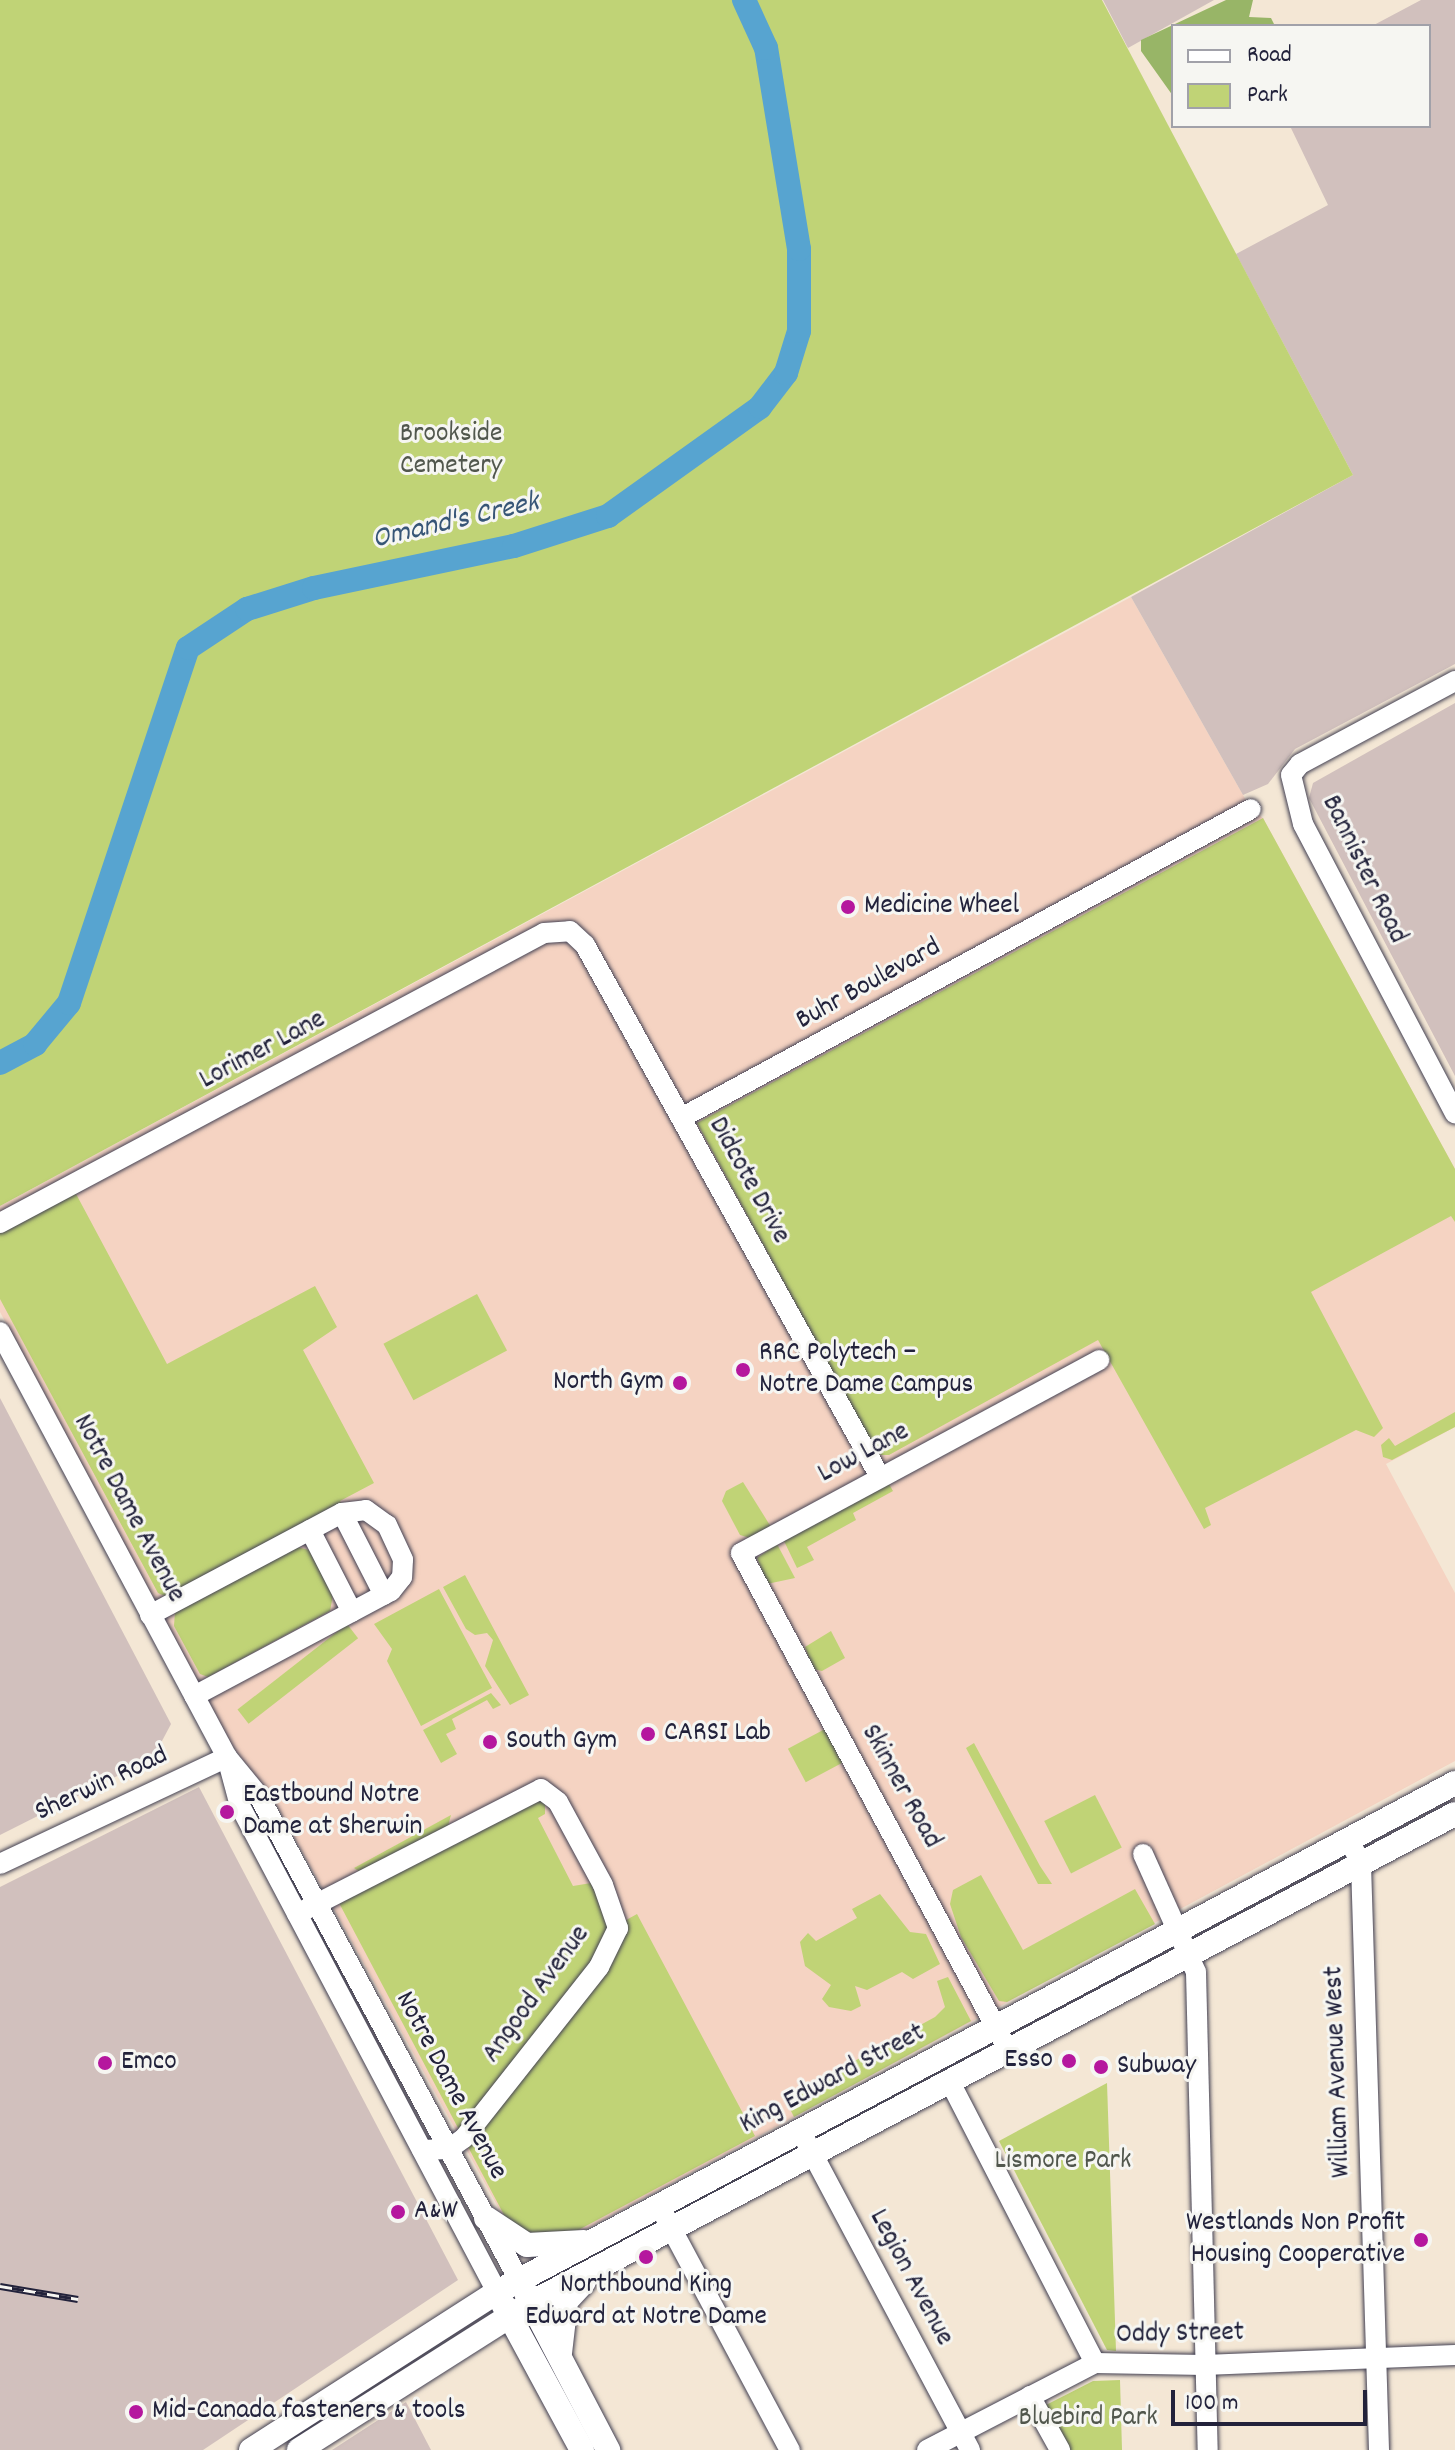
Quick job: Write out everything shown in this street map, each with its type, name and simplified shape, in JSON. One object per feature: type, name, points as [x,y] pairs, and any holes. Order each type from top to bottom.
[{"type":"main road","name":"King Edward Street","points":[[251,2450],[497,2292],[1455,1783]]},
{"type":"main road","name":"King Edward Street","points":[[299,2450],[531,2303],[1455,1814]]},
{"type":"main road","points":[[486,2218],[527,2245],[595,2241]]},
{"type":"main road","points":[[560,2360],[559,2329],[566,2301],[597,2269]]},
{"type":"main road","name":"Notre Dame Avenue","points":[[519,2280],[608,2450]]},
{"type":"main road","name":"Notre Dame Avenue","points":[[497,2292],[582,2450]]},
{"type":"main road","points":[[464,2345],[502,2344],[520,2353],[543,2377]]},
{"type":"street","name":"Bannister Road","points":[[1455,681],[1300,764],[1291,775],[1303,824],[1455,1113]]},
{"type":"street","name":"Buhr Boulevard","points":[[681,1118],[1251,809]]},
{"type":"street","name":"Didcote Drive","points":[[554,930],[570,931],[585,945],[880,1477]]},
{"type":"street","name":"Lorimer Lane","points":[[0,1223],[554,930]]},
{"type":"street","name":"Notre Dame Avenue","points":[[0,1332],[227,1757],[259,1796],[519,2280]]},
{"type":"street","name":"Low Lane","points":[[741,1553],[1099,1360]]},
{"type":"street","points":[[150,1615],[342,1513],[373,1512],[400,1551],[402,1577],[384,1595],[194,1696]]},
{"type":"street","points":[[342,1513],[384,1595]]},
{"type":"street","points":[[310,1530],[352,1612]]},
{"type":"street","name":"Skinner Road","points":[[741,1553],[1008,2050]]},
{"type":"street","name":"Notre Dame Avenue","points":[[227,1757],[240,1806],[497,2292]]},
{"type":"street","name":"Sherwin Road","points":[[0,1864],[227,1757]]},
{"type":"street","name":"Angood Avenue","points":[[297,1914],[541,1789],[558,1802],[608,1893],[618,1919],[609,1951],[464,2138],[449,2149]]},
{"type":"street","name":"William Avenue West","points":[[1349,1840],[1361,1864],[1379,2450]]},
{"type":"street","points":[[1143,1854],[1191,1956],[1208,2450]]},
{"type":"street","points":[[331,1978],[352,1967]]},
{"type":"street","points":[[950,2082],[1095,2363]]},
{"type":"street","name":"Legion Avenue","points":[[801,2132],[966,2441]]},
{"type":"street","points":[[422,2150],[449,2149]]},
{"type":"street","points":[[660,2207],[790,2450]]},
{"type":"street","name":"Oddy Street","points":[[927,2450],[966,2441],[1030,2396],[1095,2363],[1204,2365],[1455,2355]]},
{"type":"street","points":[[1030,2396],[1060,2450]]},
{"type":"shaded area","points":[[1103,0],[1214,0],[1128,48]]},
{"type":"shaded area","points":[[1421,0],[1455,0],[1455,664],[1295,749],[1268,784],[1243,795],[1131,597],[1353,475],[1236,254],[1328,205],[1291,128],[1431,128],[1431,24],[1376,24]]},
{"type":"shaded area","name":"RRC Polytech – Notre Dame Campus","points":[[1131,597],[1251,809],[1263,818],[1455,1169],[1455,1427],[1386,1464],[1455,1593],[1455,1761],[538,2255],[525,2256],[277,1806],[224,1735],[0,1312],[0,1206]]},
{"type":"shaded area","points":[[1455,703],[1455,1076],[1309,798],[1313,783]]},
{"type":"shaded area","points":[[0,1398],[171,1724],[153,1758],[0,1835]]},
{"type":"shaded area","points":[[199,1787],[458,2280],[203,2450],[0,2450],[0,1887]]},
{"type":"shaded area","points":[[406,2402],[431,2450],[332,2450]]},
{"type":"green space","name":"Brookside Cemetery","points":[[0,0],[1102,0],[1353,475],[0,1206]]},
{"type":"green space","points":[[1226,0],[1253,0],[1249,17],[1271,18],[1274,24],[1175,24]]},
{"type":"green space","points":[[1171,26],[1171,93],[1141,51],[1141,40]]},
{"type":"green space","points":[[1263,818],[1455,1169],[1455,1222],[1451,1216],[1311,1292],[1383,1428],[1374,1437],[1356,1430],[1205,1508],[1211,1525],[1204,1529],[1098,1340],[889,1455],[878,1455],[697,1123]]},
{"type":"green space","points":[[75,1192],[167,1364],[315,1286],[337,1327],[303,1350],[374,1483],[340,1501],[342,1505],[167,1597],[158,1593],[0,1299],[0,1233]]},
{"type":"green space","points":[[477,1294],[507,1351],[413,1400],[383,1344]]},
{"type":"green space","points":[[1455,1412],[1455,1427],[1392,1460],[1383,1457],[1381,1445],[1389,1438],[1395,1446]]},
{"type":"green space","points":[[743,1482],[771,1527],[750,1538],[740,1535],[722,1501],[726,1491]]},
{"type":"green space","points":[[889,1484],[893,1491],[853,1513],[856,1520],[807,1547],[814,1560],[797,1568],[784,1541]]},
{"type":"green space","points":[[777,1544],[795,1578],[767,1584],[757,1558]]},
{"type":"green space","points":[[297,1547],[309,1550],[333,1595],[330,1611],[208,1677],[200,1674],[174,1626],[175,1612]]},
{"type":"green space","points":[[465,1575],[529,1695],[510,1705],[485,1666],[493,1640],[487,1633],[475,1635],[466,1629],[443,1587]]},
{"type":"green space","points":[[439,1589],[492,1688],[421,1726],[387,1661],[392,1649],[374,1624]]},
{"type":"green space","points":[[347,1624],[358,1638],[249,1724],[237,1710]]},
{"type":"green space","points":[[831,1631],[845,1658],[822,1671],[813,1669],[805,1647]]},
{"type":"green space","points":[[491,1693],[501,1705],[493,1709],[487,1700],[452,1719],[456,1729],[446,1734],[457,1754],[441,1763],[423,1730]]},
{"type":"green space","points":[[825,1729],[843,1763],[806,1782],[788,1749]]},
{"type":"green space","points":[[974,1743],[1052,1884],[1038,1884],[966,1748]]},
{"type":"green space","points":[[1095,1795],[1122,1848],[1071,1873],[1044,1821]]},
{"type":"green space","points":[[534,1797],[545,1802],[545,1814],[538,1818],[573,1886],[591,1883],[610,1919],[610,1929],[637,1914],[755,2136],[537,2252],[521,2247],[338,1901]]},
{"type":"green space","points":[[451,1815],[448,1826],[360,1872],[354,1868]]},
{"type":"green space","points":[[981,1875],[1023,1950],[1135,1889],[1155,1924],[1007,2002],[999,2001],[961,1937],[950,1904],[953,1890]]},
{"type":"green space","points":[[880,1894],[910,1932],[926,1934],[940,1964],[913,1979],[902,1972],[867,1990],[855,1986],[861,2006],[851,2011],[829,2007],[822,1999],[831,1985],[805,1966],[800,1942],[808,1933],[816,1941],[857,1918],[852,1909]]},
{"type":"green space","points":[[948,1977],[971,2021],[794,2117],[785,2099],[935,2017],[945,2007],[937,1981]]},
{"type":"green space","name":"Lismore Park","points":[[1107,2083],[1116,2351],[1107,2350],[999,2141]]},
{"type":"green space","name":"Bluebird Park","points":[[1120,2380],[1122,2450],[1066,2450],[1042,2407],[1093,2381]]},
{"type":"waterway","name":"Omand's Creek","points":[[0,1063],[35,1044],[69,1003],[188,648],[247,609],[314,588],[514,546],[608,516],[760,407],[786,373],[799,331],[799,249],[766,48],[744,0]]},
{"type":"railway","points":[[0,2286],[78,2299]]},
{"type":"place","name":"Medicine Wheel","points":[[848,907]]},
{"type":"place","name":"RRC Polytech – Notre Dame Campus","points":[[743,1370]]},
{"type":"place","name":"North Gym","points":[[680,1383]]},
{"type":"place","name":"CARSI Lab","points":[[648,1734]]},
{"type":"place","name":"South Gym","points":[[490,1742]]},
{"type":"place","name":"Eastbound Notre Dame at Sherwin","points":[[227,1812]]},
{"type":"place","name":"Esso","points":[[1069,2061]]},
{"type":"place","name":"Emco","points":[[105,2063]]},
{"type":"place","name":"Subway","points":[[1101,2067]]},
{"type":"place","name":"A&W","points":[[398,2212]]},
{"type":"place","name":"Westlands Non Profit Housing Cooperative","points":[[1421,2240]]},
{"type":"place","name":"Northbound King Edward at Notre Dame","points":[[646,2257]]},
{"type":"place","name":"Mid-Canada fasteners & tools","points":[[136,2412]]}]
